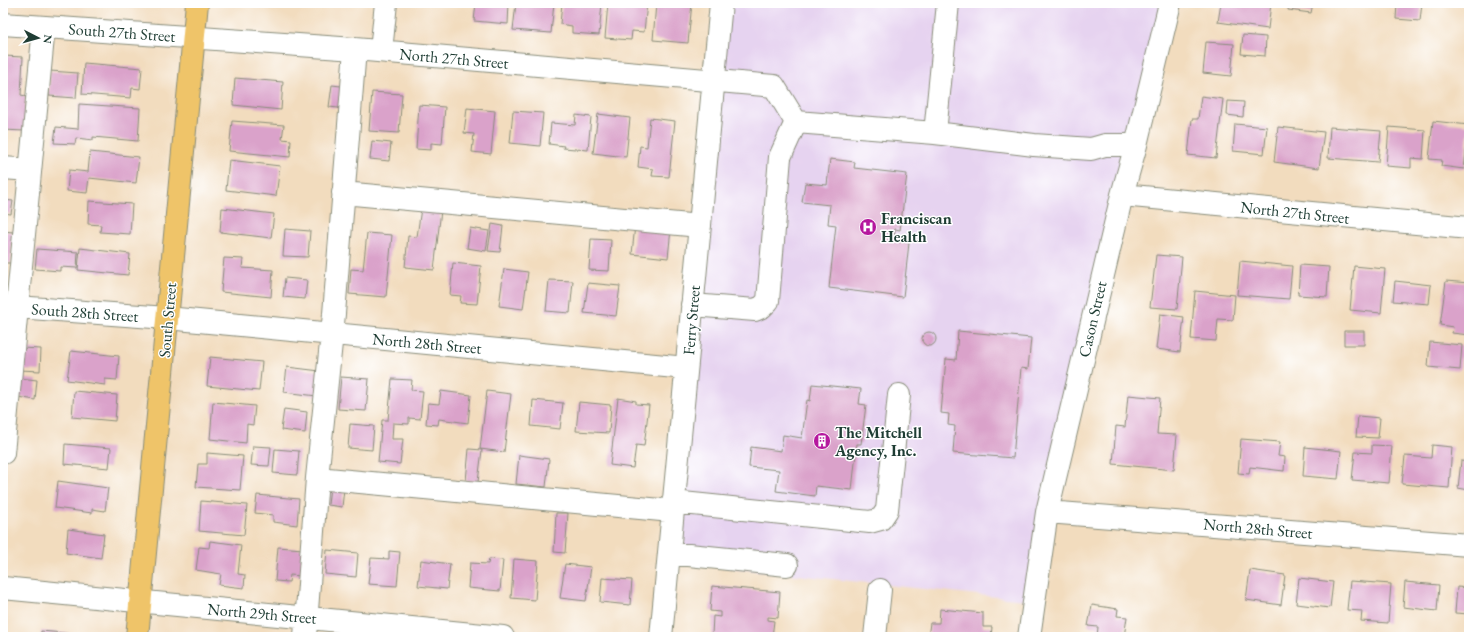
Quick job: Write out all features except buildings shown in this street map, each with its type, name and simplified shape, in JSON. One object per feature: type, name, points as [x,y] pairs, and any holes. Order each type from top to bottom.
[{"type":"main road","name":"South Street","points":[[136,637],[168,318],[197,3]]},
{"type":"street","points":[[382,51],[386,3]]},
{"type":"street","name":"Ferry Street","points":[[661,637],[721,3]]},
{"type":"street","points":[[935,133],[948,3]]},
{"type":"street","name":"Cason Street","points":[[1029,637],[1047,512],[1122,195],[1136,145],[1170,3]]},
{"type":"street","name":"South 27th Street","points":[[3,24],[194,37]]},
{"type":"street","points":[[3,449],[10,306],[30,170],[44,26]]},
{"type":"street","name":"North 27th Street","points":[[194,37],[355,48],[774,86],[796,122]]},
{"type":"street","points":[[306,627],[317,478],[332,334],[355,48]]},
{"type":"street","points":[[692,305],[754,310],[762,307],[768,301],[780,157],[796,122],[935,133],[1034,145],[1092,149],[1105,145],[1136,145]]},
{"type":"street","points":[[3,168],[30,170]]},
{"type":"street","points":[[343,192],[700,226]]},
{"type":"street","name":"North 27th Street","points":[[1122,195],[1469,228]]},
{"type":"street","name":"South 28th Street","points":[[10,306],[168,318]]},
{"type":"street","name":"North 28th Street","points":[[168,318],[686,368]]},
{"type":"street","points":[[317,478],[870,522],[880,520],[887,510],[899,395]]},
{"type":"street","name":"North 28th Street","points":[[1047,512],[1469,545]]},
{"type":"street","points":[[669,553],[787,565]]},
{"type":"street","name":"North 29th Street","points":[[3,588],[140,601],[306,627],[503,637]]},
{"type":"street","points":[[876,637],[880,590]]},
{"type":"shaded area","points":[[721,3],[1170,3],[1034,601],[668,561]]},
{"type":"place","name":"Franciscan Health","points":[[868,227]]},
{"type":"place","name":"The Mitchell Agency, Inc.","points":[[822,441]]}]
